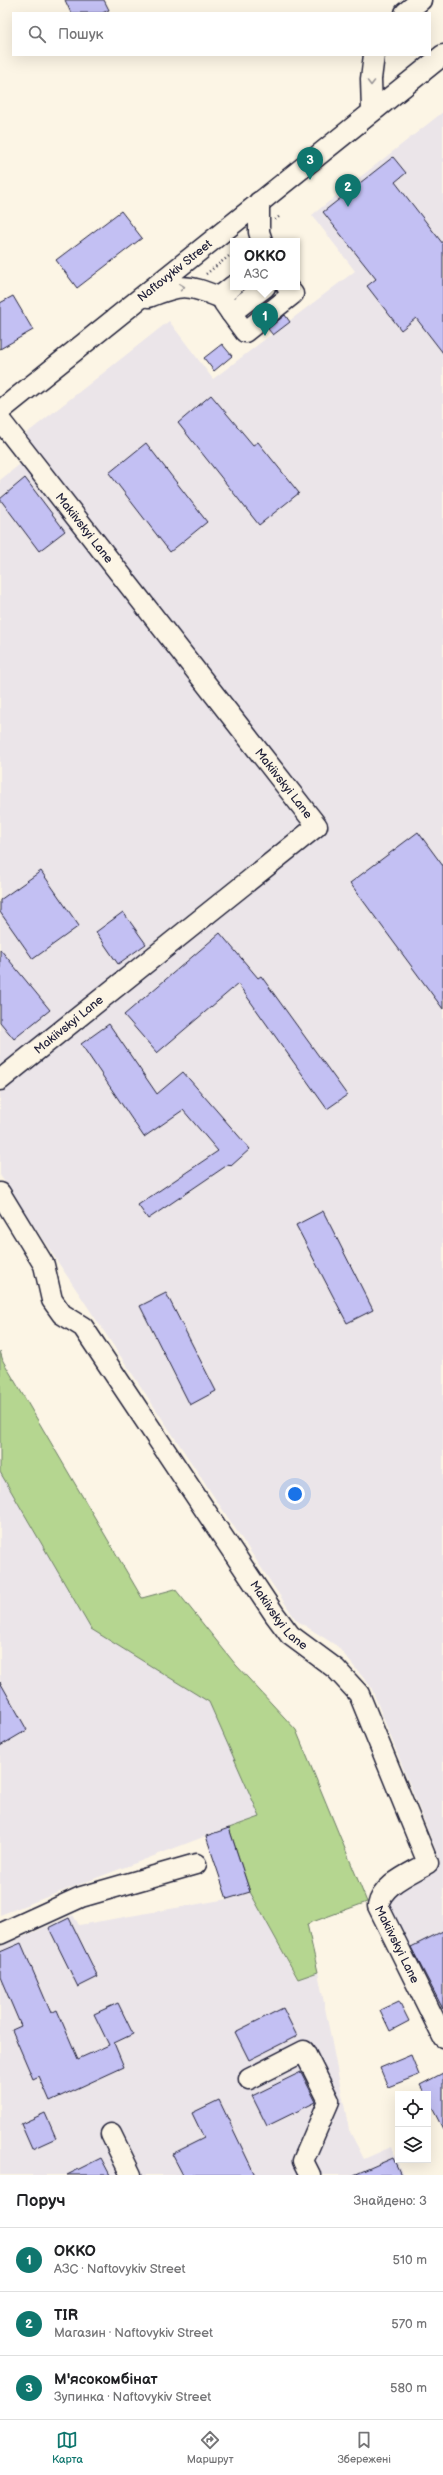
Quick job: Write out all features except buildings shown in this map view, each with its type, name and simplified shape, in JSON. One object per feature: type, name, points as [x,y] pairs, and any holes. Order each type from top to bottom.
[{"type":"street","points":[[406,12],[420,0]]},
{"type":"street","name":"Naftovykiv Street","points":[[2,408],[443,55]]},
{"type":"street","points":[[372,111],[371,79],[374,56]]},
{"type":"street","points":[[259,202],[262,238]]},
{"type":"street","points":[[132,304],[170,289],[191,286],[226,292],[231,313],[245,332],[293,294],[290,290]]},
{"type":"street","points":[[231,313],[261,290]]},
{"type":"street","name":"Makiivskyi Lane","points":[[0,1080],[317,826],[2,408]]},
{"type":"street","name":"Makiivskyi Lane","points":[[0,1193],[44,1265],[52,1300],[62,1314],[83,1327],[275,1615],[290,1635],[336,1669],[359,1694],[428,1863],[387,1888],[380,1897],[378,1906],[443,2036]]},
{"type":"street","points":[[0,1934],[81,1898],[196,1864]]},
{"type":"street","points":[[249,2079],[304,2050],[329,2101],[302,2160],[310,2175]]},
{"type":"street","points":[[111,2134],[131,2175]]},
{"type":"shaded area","points":[[443,112],[443,2017],[384,1901],[440,1861],[371,1687],[337,1646],[296,1620],[0,1175],[0,1092],[328,829],[22,437],[169,321],[213,379],[355,271],[312,215]]},
{"type":"shaded area","points":[[24,461],[305,821],[0,1068],[0,480]]},
{"type":"shaded area","points":[[0,1472],[91,1629],[209,1701],[260,1817],[206,1836],[0,1915]]},
{"type":"shaded area","points":[[250,1892],[297,1979],[318,1972],[349,2130],[364,2159],[391,2147],[395,2156],[395,2163],[398,2163],[403,2175],[0,2175],[0,1947],[73,1915],[79,1925],[227,1899]]},
{"type":"green space","points":[[0,1351],[3,1361],[142,1598],[175,1589],[236,1665],[296,1730],[367,1902],[307,1924],[318,1972],[298,1979],[250,1892],[229,1828],[260,1817],[209,1702],[91,1629],[0,1472]]},
{"type":"place","name":"М'ясокомбінат","points":[[310,180]]},
{"type":"place","name":"TIR","points":[[348,207]]},
{"type":"place","name":"OKKO","points":[[265,336]]}]
